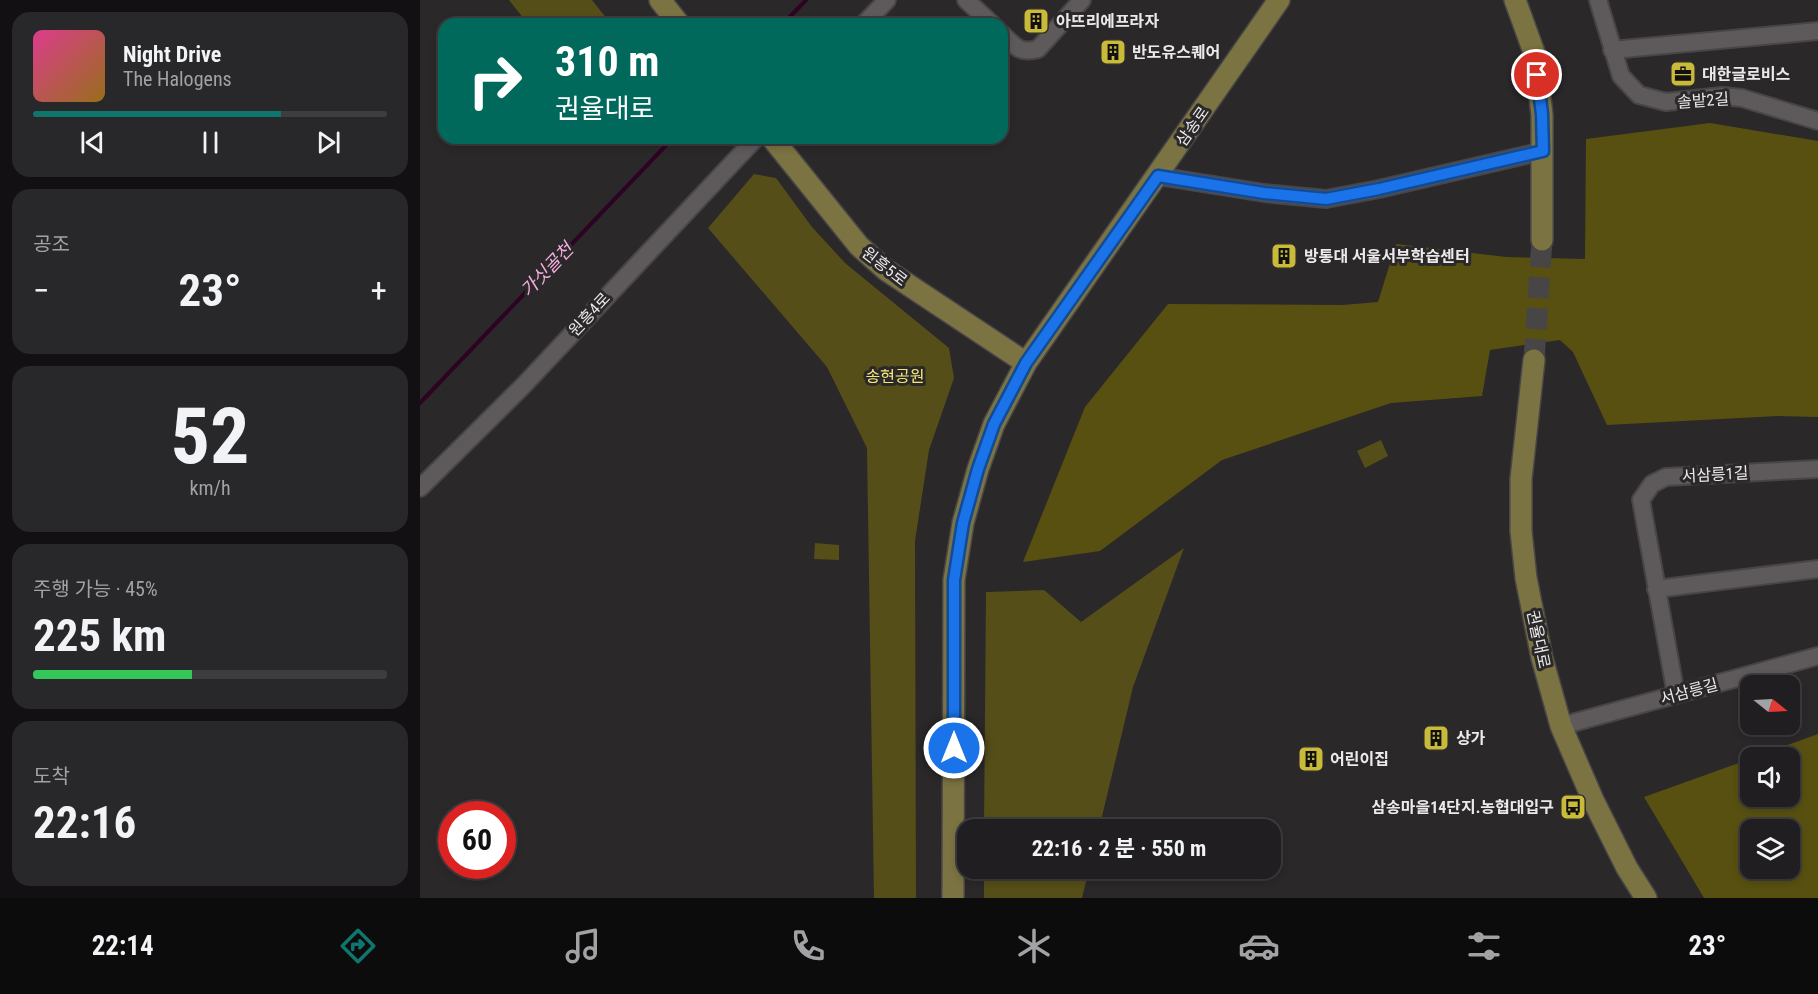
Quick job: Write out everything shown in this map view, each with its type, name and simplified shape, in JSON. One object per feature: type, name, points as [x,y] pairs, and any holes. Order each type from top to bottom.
[{"type":"main road","points":[[660,0],[674,18]]},
{"type":"main road","name":"삼송로","points":[[953,898],[954,580],[963,523],[978,469],[994,424],[1026,363],[1280,0]]},
{"type":"main road","points":[[1515,0],[1535,55],[1542,114],[1542,240]]},
{"type":"main road","name":"원흥5로","points":[[777,144],[859,246],[886,270],[1026,363]]},
{"type":"main road","name":"권율대로","points":[[1534,360],[1521,478],[1521,531],[1526,578],[1561,726],[1593,800],[1627,868],[1646,898]]},
{"type":"street","points":[[870,18],[887,0]]},
{"type":"street","points":[[966,0],[986,18]]},
{"type":"street","points":[[1008,40],[1016,47],[1028,52],[1038,49],[1082,0]]},
{"type":"street","name":"솔밭2길","points":[[1598,0],[1621,76],[1639,95],[1666,102],[1722,96],[1742,98],[1818,121]]},
{"type":"street","points":[[1612,50],[1818,31]]},
{"type":"street","name":"원흥4로","points":[[420,488],[523,386],[750,144]]},
{"type":"street","points":[[1158,176],[1264,193],[1326,199],[1543,151]]},
{"type":"street","name":"서삼릉1길","points":[[1676,695],[1641,500],[1652,484],[1666,477],[1818,469]]},
{"type":"street","points":[[1656,590],[1818,569]]},
{"type":"street","name":"서삼릉길","points":[[1561,726],[1818,656]]},
{"type":"green space","points":[[509,0],[592,0],[606,18],[523,18]]},
{"type":"green space","name":"송현공원","points":[[754,174],[776,178],[812,227],[845,263],[949,348],[954,378],[929,450],[915,541],[916,898],[874,898],[867,448],[827,367],[708,228]]},
{"type":"green space","points":[[1381,440],[1388,456],[1365,468],[1357,451]]},
{"type":"green space","points":[[815,543],[839,545],[839,560],[814,559]]},
{"type":"green space","points":[[1184,548],[1133,687],[1101,819],[984,819],[986,592],[1044,590],[1081,622]]},
{"type":"green space","points":[[984,879],[1087,879],[1082,898],[984,898]]},
{"type":"shaded area","points":[[1710,123],[1818,141],[1818,417],[1778,416],[1607,425],[1573,352],[1560,340],[1490,350],[1482,396],[1391,403],[1222,460],[1100,551],[1023,562],[1085,407],[1168,304],[1343,305],[1378,302],[1396,244],[1506,257],[1585,259],[1586,139]]},
{"type":"shaded area","points":[[1818,734],[1818,898],[1704,898],[1644,797],[1740,763],[1740,807],[1800,807],[1800,747],[1782,747]]},
{"type":"waterway","name":"가싯골천","points":[[789,18],[806,0]]},
{"type":"waterway","name":"가싯골천","points":[[420,403],[667,144]]},
{"type":"tunnel","points":[[1534,360],[1542,240]]},
{"type":"place","name":"아뜨리에프라자","points":[[1036,21]]},
{"type":"place","name":"반도유스퀘어","points":[[1113,52]]},
{"type":"place","name":"대한글로비스","points":[[1683,74]]},
{"type":"place","name":"방통대 서울서부학습센터","points":[[1284,256]]},
{"type":"place","name":"상가","points":[[1436,738]]},
{"type":"place","name":"어린이집","points":[[1311,759]]},
{"type":"place","name":"삼송마을14단지.농협대입구","points":[[1573,807]]},
{"type":"route","points":[[954,748],[954,580],[963,523],[978,469],[994,424],[1026,363],[1158,176],[1264,193],[1326,199],[1543,151],[1542,114],[1537,75]]}]
